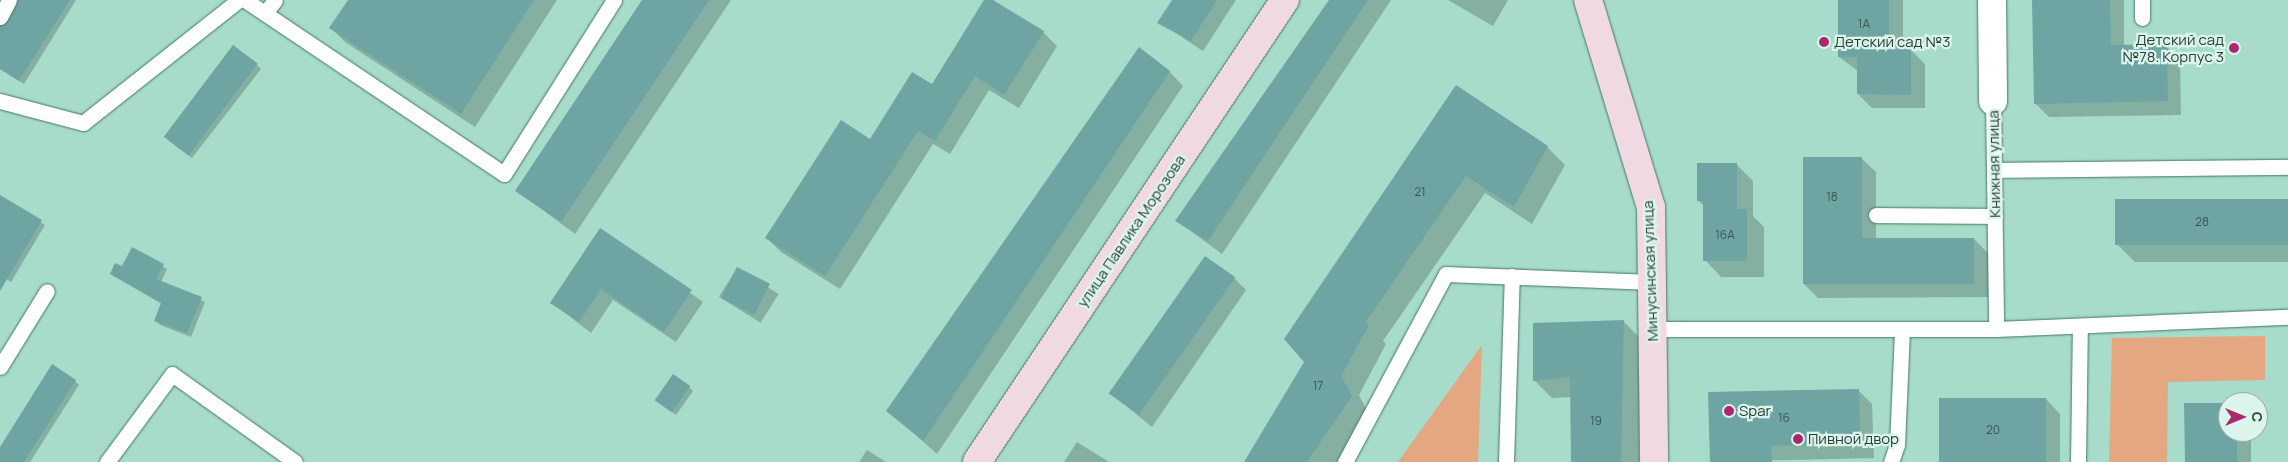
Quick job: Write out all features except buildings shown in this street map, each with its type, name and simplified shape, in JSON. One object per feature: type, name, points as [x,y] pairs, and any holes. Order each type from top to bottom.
[{"type":"street","name":"улица Павлика Морозова","points":[[977,462],[1284,0]]},
{"type":"street","name":"Минусинская улица","points":[[1588,0],[1647,188],[1652,282],[1654,462]]},
{"type":"street","name":"Книжная улица","points":[[1992,0],[1993,101]]},
{"type":"lane","points":[[0,17],[9,0]]},
{"type":"lane","points":[[0,101],[83,123],[239,0]]},
{"type":"lane","points":[[245,0],[504,174],[614,0]]},
{"type":"lane","points":[[265,13],[275,0]]},
{"type":"lane","points":[[2142,0],[2142,18]]},
{"type":"lane","name":"Книжная улица","points":[[1993,101],[1996,329]]},
{"type":"lane","points":[[1994,170],[2288,167]]},
{"type":"lane","points":[[1876,215],[1995,216]]},
{"type":"lane","points":[[1345,462],[1446,274],[1652,282]]},
{"type":"lane","points":[[1506,462],[1512,276]]},
{"type":"lane","points":[[0,367],[47,291]]},
{"type":"lane","points":[[1653,329],[1996,329],[2288,317]]},
{"type":"lane","points":[[2078,462],[2080,327]]},
{"type":"lane","points":[[1891,462],[1897,445],[1902,329]]},
{"type":"lane","points":[[107,462],[172,374],[295,462]]},
{"type":"shaded area","points":[[2265,336],[2265,380],[2168,382],[2167,462],[2109,462],[2112,338]]},
{"type":"shaded area","points":[[1482,345],[1478,462],[1398,462]]},
{"type":"place","name":"Детский сад №3","points":[[1824,42]]},
{"type":"place","name":"Детский сад №78. Корпус 3","points":[[2234,48]]},
{"type":"place","name":"Spar","points":[[1729,411]]},
{"type":"place","name":"Пивной двор","points":[[1798,439]]}]
